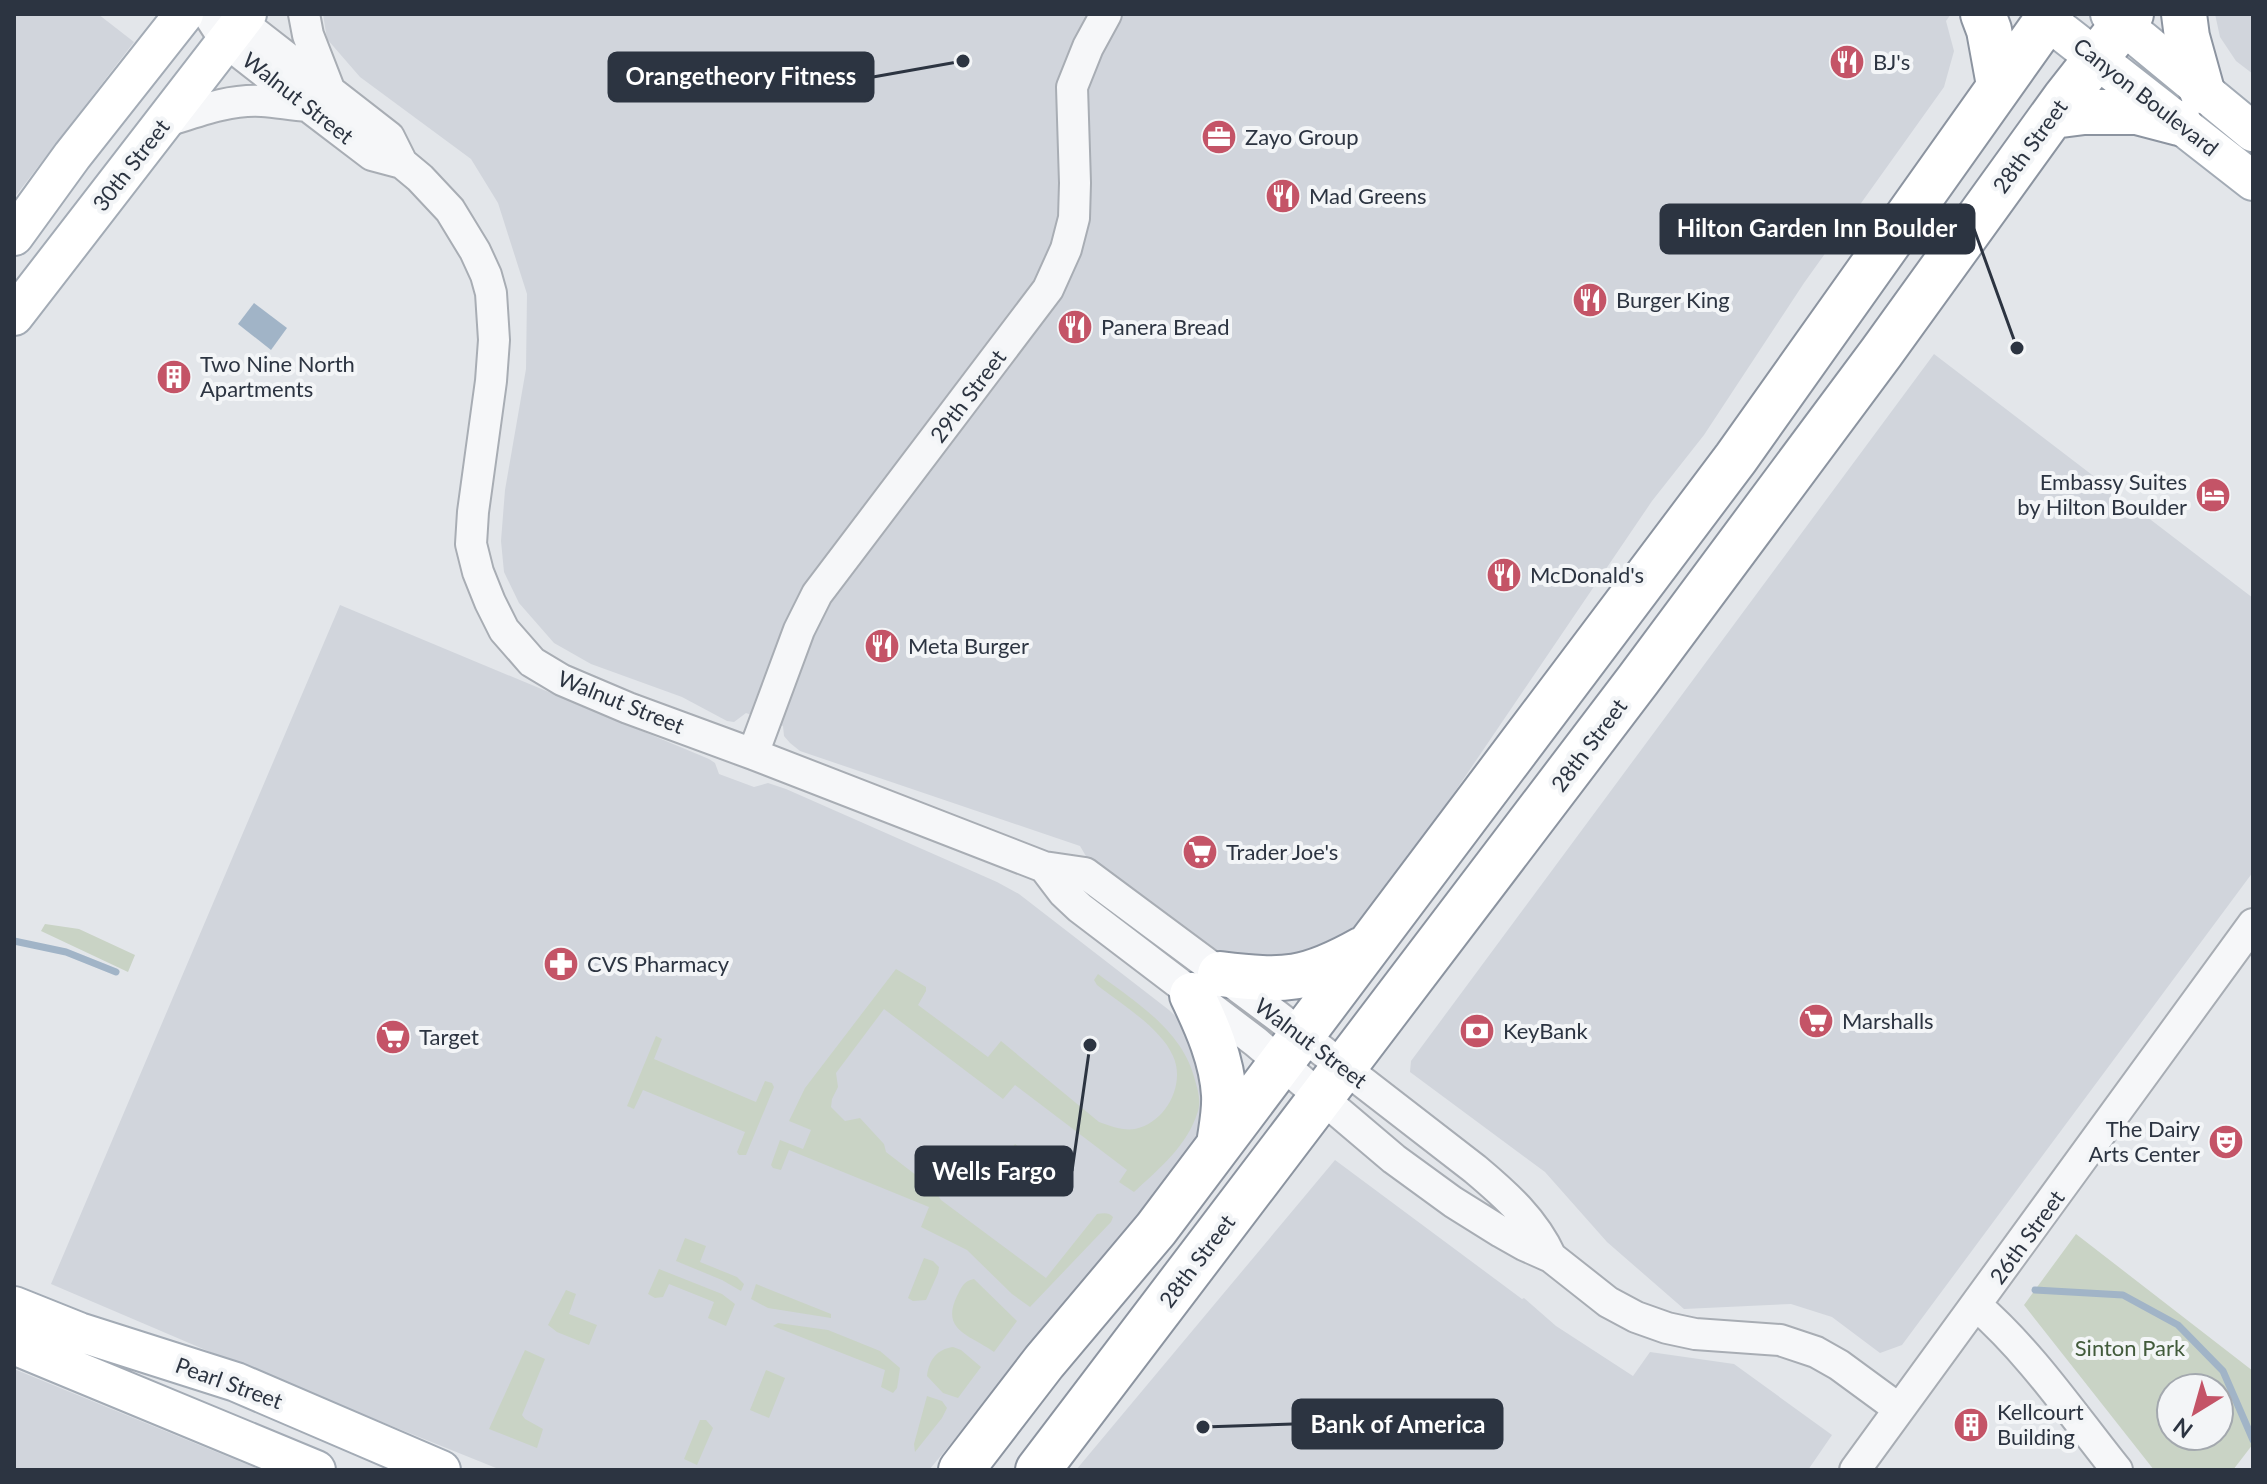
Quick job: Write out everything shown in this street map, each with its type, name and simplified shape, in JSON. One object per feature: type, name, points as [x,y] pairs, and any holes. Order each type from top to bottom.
[{"type":"highway","points":[[1983,14],[1999,85]]},
{"type":"highway","points":[[2053,116],[2190,107],[2184,14]]},
{"type":"highway","points":[[961,1470],[1044,1362],[1156,1229],[1736,458],[2046,16]]},
{"type":"highway","name":"28th Street","points":[[1038,1470],[1741,542],[2097,58],[2122,17]]},
{"type":"highway","points":[[1219,1145],[1225,1097],[1207,1027],[1206,984],[1291,978],[1325,969],[1369,946]]},
{"type":"main road","points":[[14,236],[72,156],[184,14]]},
{"type":"main road","name":"Canyon Boulevard","points":[[2046,16],[2097,58],[2190,107],[2253,132]]},
{"type":"main road","name":"Canyon Boulevard","points":[[2122,17],[2190,107],[2253,181]]},
{"type":"main road","name":"30th Street","points":[[14,316],[164,122],[230,21]]},
{"type":"main road","name":"Pearl Street","points":[[14,1306],[79,1332],[236,1382],[441,1470]]},
{"type":"main road","name":"Pearl Street","points":[[14,1345],[316,1470]]},
{"type":"street","points":[[164,122],[235,102],[319,98],[304,14]]},
{"type":"street","name":"29th Street","points":[[753,754],[799,630],[817,594],[1048,289],[1066,249],[1074,218],[1072,87],[1106,14]]},
{"type":"street","name":"Walnut Street","points":[[230,21],[319,98],[372,155],[402,163],[439,198],[462,227],[486,275],[491,293],[493,367],[471,544],[482,585],[504,630],[532,662],[562,680],[628,708],[1044,867],[1080,908],[1206,984],[1333,1083],[1503,1192],[1542,1238],[1551,1257]]},
{"type":"street","name":"26th Street","points":[[1855,1470],[2253,924]]},
{"type":"street","name":"Walnut Street","points":[[1333,1083],[1374,1143],[1453,1202],[1524,1245],[1551,1257],[1608,1302],[1636,1317],[1667,1328],[1695,1334],[1780,1340],[1816,1352],[1899,1409]]},
{"type":"street","points":[[1977,1306],[2024,1352],[2117,1470]]},
{"type":"shaded area","points":[[14,14],[98,14],[134,42],[14,198]]},
{"type":"shaded area","points":[[323,14],[1951,14],[1946,21],[1954,51],[1944,87],[1804,283],[1704,435],[1652,501],[1357,936],[1335,953],[1229,960],[1209,949],[1090,863],[1080,846],[800,751],[784,736],[783,726],[746,713],[734,722],[727,721],[682,697],[591,664],[554,643],[519,603],[504,572],[501,541],[505,490],[526,369],[527,294],[498,203],[471,159],[360,77],[327,39]]},
{"type":"shaded area","points":[[2215,14],[2253,14],[2253,74],[2236,61],[2220,37]]},
{"type":"shaded area","points":[[1934,354],[2253,598],[2253,872],[1902,1345],[1880,1353],[1832,1317],[1791,1304],[1684,1309],[1607,1242],[1545,1172],[1410,1072],[1411,1061]]},
{"type":"shaded area","points":[[340,605],[709,759],[715,763],[719,774],[754,787],[768,783],[786,789],[997,882],[1019,894],[1185,1025],[1208,1063],[1201,1134],[1160,1193],[929,1470],[501,1470],[243,1366],[51,1284]]},
{"type":"shaded area","points":[[1335,1160],[1524,1298],[1556,1326],[1633,1376],[1650,1352],[1734,1364],[1832,1435],[1808,1470],[1076,1470]]},
{"type":"shaded area","points":[[14,1369],[209,1449],[261,1470],[14,1470]]},
{"type":"green space","points":[[45,924],[79,929],[135,955],[128,972],[41,931]]},
{"type":"green space","points":[[896,969],[926,987],[918,1005],[988,1057],[1001,1041],[1099,1122],[1126,1129],[1146,1125],[1164,1111],[1175,1090],[1177,1078],[1173,1056],[1167,1046],[1140,1017],[1097,985],[1094,980],[1098,974],[1156,1019],[1169,1032],[1189,1063],[1199,1099],[1193,1123],[1172,1156],[1134,1192],[1119,1182],[1127,1170],[1015,1085],[1003,1099],[884,1009],[836,1073],[838,1087],[831,1107],[845,1121],[860,1118],[884,1144],[886,1152],[934,1189],[941,1200],[1046,1278],[1097,1214],[1113,1217],[1030,1307],[1012,1294],[967,1250],[921,1227],[929,1207],[789,1150],[781,1170],[771,1165],[780,1140],[803,1149],[811,1130],[789,1121],[805,1088]]},
{"type":"green space","points":[[656,1036],[662,1039],[654,1059],[756,1102],[765,1081],[772,1083],[774,1087],[746,1155],[737,1152],[745,1132],[643,1090],[634,1109],[627,1106]]},
{"type":"green space","points":[[1015,1144],[1033,1158],[1007,1191],[990,1179]]},
{"type":"green space","name":"Sinton Park","points":[[2076,1234],[2253,1371],[2253,1444],[2233,1470],[2154,1470],[2024,1305]]},
{"type":"green space","points":[[685,1238],[706,1246],[700,1262],[737,1277],[744,1284],[741,1291],[676,1261]]},
{"type":"green space","points":[[924,1258],[939,1267],[938,1273],[926,1300],[913,1301],[908,1298]]},
{"type":"green space","points":[[659,1269],[722,1294],[735,1304],[726,1326],[708,1318],[714,1302],[669,1284],[663,1297],[655,1298],[648,1294]]},
{"type":"green space","points":[[974,1279],[1017,1321],[994,1352],[960,1331],[952,1317],[962,1287]]},
{"type":"green space","points":[[756,1284],[831,1314],[831,1318],[768,1308],[751,1299]]},
{"type":"green space","points":[[566,1290],[576,1294],[569,1314],[597,1325],[589,1345],[548,1325]]},
{"type":"green space","points":[[778,1323],[828,1330],[880,1351],[900,1368],[897,1388],[893,1393],[881,1387],[885,1370],[773,1326]]},
{"type":"green space","points":[[953,1347],[981,1367],[958,1398],[943,1393],[927,1376],[935,1356]]},
{"type":"green space","points":[[525,1350],[545,1359],[522,1415],[543,1429],[537,1448],[489,1429]]},
{"type":"green space","points":[[766,1370],[785,1378],[769,1418],[750,1410]]},
{"type":"green space","points":[[927,1396],[942,1401],[947,1408],[915,1452],[914,1444]]},
{"type":"green space","points":[[700,1420],[706,1420],[713,1428],[697,1465],[684,1459]]},
{"type":"water","points":[[254,303],[287,328],[271,350],[238,324]]},
{"type":"waterway","points":[[14,941],[66,952],[116,972]]},
{"type":"waterway","points":[[2035,1290],[2123,1295],[2178,1325],[2223,1371],[2253,1440]]},
{"type":"place","name":"Orangetheory Fitness","points":[[963,61]]},
{"type":"place","name":"BJ's","points":[[1847,62]]},
{"type":"place","name":"Zayo Group","points":[[1219,137]]},
{"type":"place","name":"Mad Greens","points":[[1283,196]]},
{"type":"place","name":"Burger King","points":[[1590,300]]},
{"type":"place","name":"Panera Bread","points":[[1075,327]]},
{"type":"place","name":"Hilton Garden Inn Boulder","points":[[2017,348]]},
{"type":"place","name":"Two Nine North Apartments","points":[[174,377]]},
{"type":"place","name":"Embassy Suites by Hilton Boulder","points":[[2213,495]]},
{"type":"place","name":"McDonald's","points":[[1504,575]]},
{"type":"place","name":"Meta Burger","points":[[882,646]]},
{"type":"place","name":"Trader Joe's","points":[[1200,852]]},
{"type":"place","name":"CVS Pharmacy","points":[[561,964]]},
{"type":"place","name":"Marshalls","points":[[1816,1021]]},
{"type":"place","name":"KeyBank","points":[[1477,1031]]},
{"type":"place","name":"Target","points":[[393,1037]]},
{"type":"place","name":"Wells Fargo","points":[[1090,1045]]},
{"type":"place","name":"The Dairy Arts Center","points":[[2226,1142]]},
{"type":"place","name":"Kellcourt Building","points":[[1971,1425]]},
{"type":"place","name":"Bank of America","points":[[1203,1427]]}]
